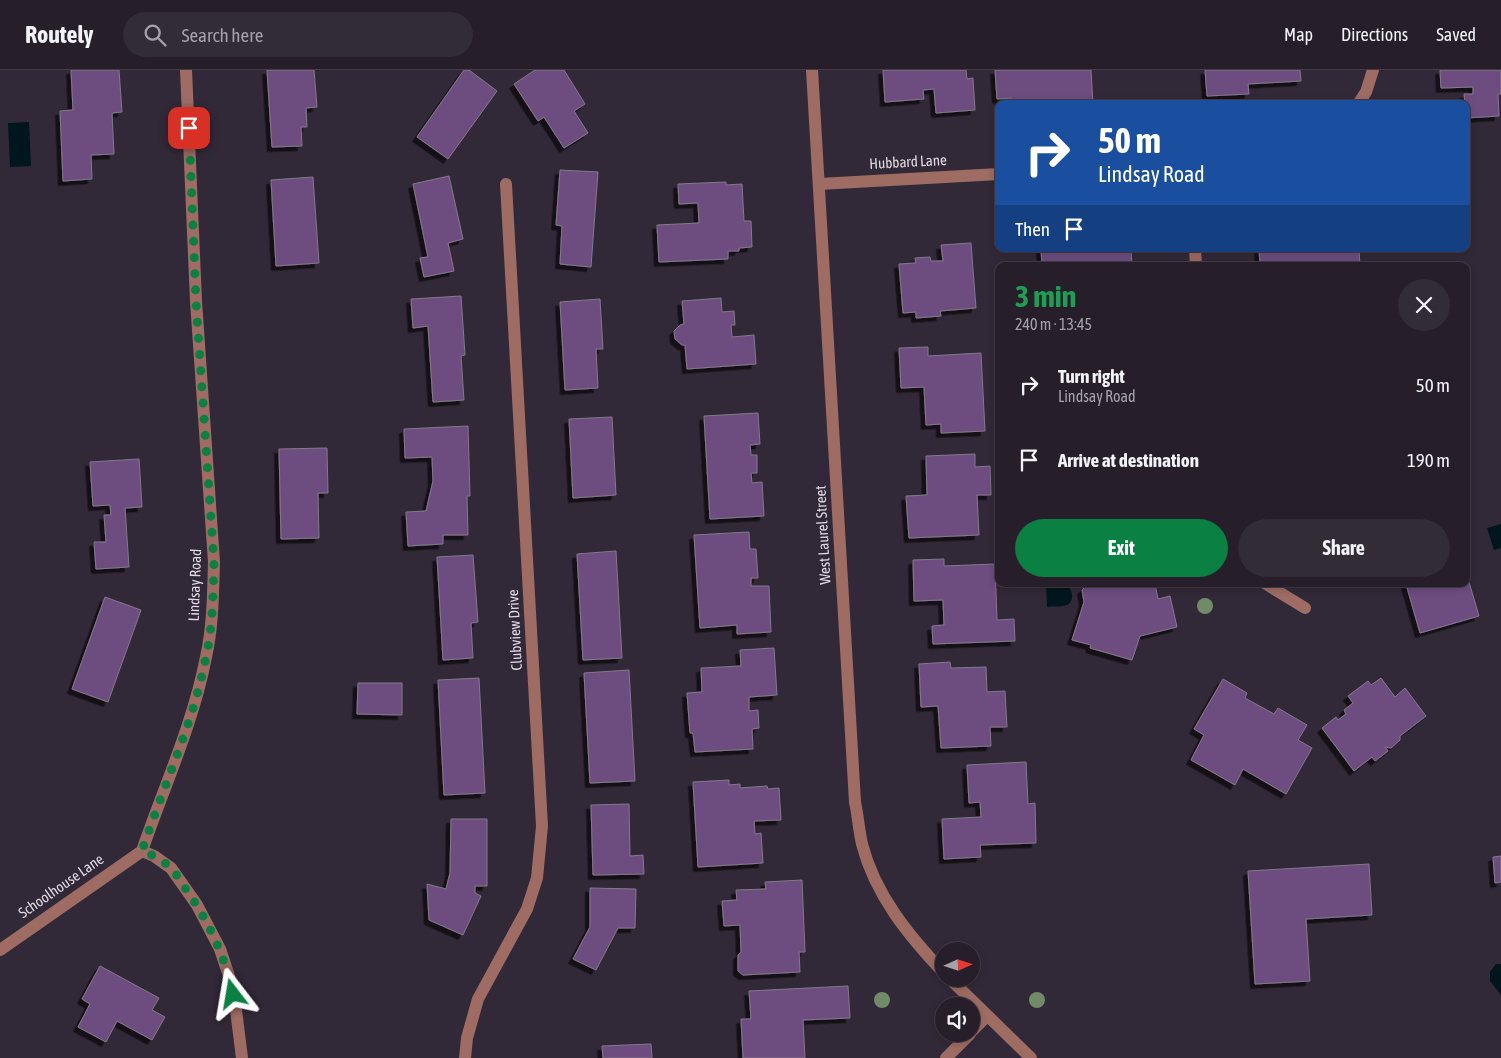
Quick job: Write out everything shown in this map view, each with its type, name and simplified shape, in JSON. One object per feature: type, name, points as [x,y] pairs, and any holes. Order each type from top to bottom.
[{"type":"street","name":"Lindsay Road","points":[[142,851],[190,716],[206,657],[213,605],[214,562],[196,302],[186,70]]},
{"type":"street","name":"West Laurel Street","points":[[812,70],[852,770],[862,844],[873,875],[891,908],[917,944],[935,963]]},
{"type":"street","points":[[1361,100],[1366,92],[1374,70]]},
{"type":"street","name":"Hubbard Lane","points":[[819,184],[995,174]]},
{"type":"street","name":"Clubview Drive","points":[[465,1058],[467,1038],[478,999],[526,909],[536,878],[542,826],[506,184]]},
{"type":"street","points":[[1271,587],[1305,608]]},
{"type":"street","name":"Schoolhouse Lane","points":[[0,950],[142,851]]},
{"type":"street","points":[[142,851],[154,856],[172,868],[198,905],[220,949],[235,1002],[242,1058]]},
{"type":"street","points":[[959,988],[1031,1058]]},
{"type":"street","points":[[980,1023],[987,1016]]},
{"type":"street","points":[[946,1058],[962,1042]]},
{"type":"water","points":[[29,122],[31,166],[10,167],[8,123]]},
{"type":"water","points":[[1501,524],[1501,548],[1494,550],[1487,528]]},
{"type":"water","points":[[1046,587],[1068,587],[1072,593],[1072,599],[1068,604],[1047,607]]},
{"type":"water","points":[[1496,964],[1501,964],[1501,995],[1490,981],[1490,972]]},
{"type":"building","points":[[71,70],[119,70],[122,112],[112,113],[114,154],[91,155],[92,179],[63,181],[60,111],[73,110]]},
{"type":"building","points":[[267,70],[314,70],[317,107],[306,108],[307,127],[301,127],[302,146],[272,147]]},
{"type":"building","points":[[464,70],[469,70],[497,91],[448,159],[417,137]]},
{"type":"building","points":[[535,70],[564,70],[585,104],[574,111],[588,133],[564,148],[544,117],[538,121],[514,84]]},
{"type":"building","points":[[883,70],[966,70],[967,79],[973,78],[975,110],[936,113],[934,89],[923,90],[924,99],[885,102]]},
{"type":"building","points":[[995,70],[1091,70],[1093,100],[997,99]]},
{"type":"building","points":[[1205,70],[1300,70],[1301,81],[1248,84],[1249,94],[1207,96]]},
{"type":"building","points":[[1440,70],[1501,70],[1501,94],[1498,94],[1499,116],[1470,118],[1470,100],[1465,100],[1464,94],[1473,94],[1473,87],[1441,88]]},
{"type":"building","points":[[560,170],[598,172],[591,267],[560,264],[562,226],[556,225]]},
{"type":"building","points":[[449,176],[463,239],[448,243],[454,271],[424,277],[420,258],[428,257],[413,184]]},
{"type":"building","points":[[313,177],[319,263],[276,266],[271,180]]},
{"type":"building","points":[[726,182],[726,185],[742,184],[744,221],[751,221],[752,247],[739,248],[739,251],[728,251],[728,259],[659,262],[657,225],[699,223],[698,203],[679,204],[678,184]]},
{"type":"building","points":[[971,243],[976,308],[940,311],[941,316],[916,318],[916,312],[903,313],[899,264],[916,263],[915,258],[930,257],[931,261],[943,261],[941,245]]},
{"type":"building","points":[[1041,252],[1131,252],[1132,262],[1042,262]]},
{"type":"building","points":[[1259,252],[1359,252],[1360,262],[1260,262]]},
{"type":"building","points":[[461,296],[465,355],[461,356],[464,400],[433,402],[428,326],[413,328],[411,299]]},
{"type":"building","points":[[721,298],[722,312],[734,311],[735,325],[731,325],[732,337],[754,335],[756,364],[687,369],[685,345],[682,345],[675,339],[674,331],[684,324],[682,301]]},
{"type":"building","points":[[600,299],[603,349],[596,349],[598,388],[565,390],[560,302]]},
{"type":"building","points":[[928,347],[928,356],[981,353],[985,431],[941,433],[941,424],[926,425],[924,387],[901,388],[899,348]]},
{"type":"building","points":[[758,413],[760,444],[750,445],[751,455],[757,455],[757,473],[751,473],[752,483],[762,482],[764,516],[710,519],[704,416]]},
{"type":"building","points":[[612,417],[616,495],[573,498],[569,419]]},
{"type":"building","points":[[468,426],[470,496],[467,496],[468,535],[443,535],[443,544],[408,546],[406,512],[426,511],[433,481],[432,457],[405,458],[404,429]]},
{"type":"building","points":[[327,448],[328,493],[318,493],[319,538],[281,539],[279,449]]},
{"type":"building","points":[[975,454],[975,467],[990,466],[991,495],[977,495],[979,535],[909,538],[906,496],[927,495],[926,456]]},
{"type":"building","points":[[139,459],[142,507],[125,508],[129,567],[96,569],[94,542],[106,542],[104,515],[111,515],[110,505],[93,506],[90,462]]},
{"type":"building","points":[[749,532],[750,549],[756,549],[758,578],[751,578],[751,586],[769,586],[771,632],[737,634],[737,625],[700,628],[694,535]]},
{"type":"building","points":[[616,551],[622,658],[583,660],[577,554]]},
{"type":"building","points":[[473,555],[478,622],[471,623],[473,658],[443,660],[437,557]]},
{"type":"building","points":[[944,559],[944,566],[995,564],[997,620],[1014,619],[1015,641],[933,644],[932,626],[944,625],[943,600],[914,601],[913,560]]},
{"type":"building","points":[[1470,586],[1479,616],[1420,633],[1407,587]]},
{"type":"building","points":[[1085,587],[1156,587],[1158,599],[1170,596],[1177,627],[1140,636],[1132,660],[1090,648],[1091,645],[1072,640],[1084,602],[1082,590]]},
{"type":"building","points":[[105,597],[141,610],[108,702],[72,689]]},
{"type":"building","points":[[774,648],[777,695],[749,697],[749,711],[758,710],[759,728],[752,729],[753,749],[695,752],[693,733],[690,733],[687,693],[702,692],[701,668],[741,666],[740,650]]},
{"type":"building","points":[[950,662],[951,668],[986,667],[987,692],[1005,691],[1007,727],[990,727],[991,746],[941,748],[938,706],[921,707],[919,664]]},
{"type":"building","points":[[629,670],[635,781],[590,783],[584,673]]},
{"type":"building","points":[[479,678],[485,793],[444,795],[438,680]]},
{"type":"building","points":[[1381,678],[1395,697],[1405,688],[1426,716],[1400,736],[1400,740],[1391,748],[1385,747],[1388,751],[1375,761],[1372,757],[1354,771],[1322,728],[1336,717],[1338,720],[1346,714],[1344,710],[1353,703],[1348,696],[1368,681],[1371,685]]},
{"type":"building","points":[[1223,679],[1247,693],[1245,698],[1274,714],[1278,708],[1307,725],[1298,740],[1312,748],[1286,794],[1243,769],[1235,785],[1191,760],[1204,735],[1194,729]]},
{"type":"building","points":[[358,683],[402,683],[402,715],[357,714]]},
{"type":"building","points":[[1026,762],[1028,804],[1035,803],[1036,843],[980,845],[981,857],[944,859],[942,819],[981,817],[980,802],[969,803],[967,765]]},
{"type":"building","points":[[729,780],[729,785],[740,784],[740,788],[767,786],[768,789],[779,788],[781,820],[754,821],[755,834],[761,833],[763,863],[698,867],[693,782]]},
{"type":"building","points":[[629,804],[630,856],[643,855],[644,874],[593,875],[591,805]]},
{"type":"building","points":[[451,819],[487,819],[487,886],[475,886],[475,893],[481,896],[463,935],[429,920],[427,884],[446,889],[450,873]]},
{"type":"building","points":[[1501,856],[1501,882],[1495,883],[1493,857]]},
{"type":"building","points":[[1369,864],[1372,915],[1306,919],[1310,981],[1255,984],[1248,871]]},
{"type":"building","points":[[802,880],[805,952],[799,952],[800,972],[743,975],[738,971],[738,955],[741,952],[740,925],[724,926],[722,901],[737,900],[736,890],[766,889],[765,882]]},
{"type":"building","points":[[590,888],[636,889],[635,928],[618,928],[596,970],[573,959],[590,927]]},
{"type":"building","points":[[100,966],[159,998],[152,1010],[165,1017],[152,1040],[117,1021],[106,1042],[78,1027],[90,1004],[82,999]]},
{"type":"building","points":[[848,986],[850,1018],[803,1020],[805,1058],[743,1058],[741,1019],[751,1019],[749,991]]},
{"type":"building","points":[[651,1044],[652,1058],[603,1058],[602,1046]]},
{"type":"route","points":[[189,128],[196,302],[214,562],[213,605],[206,657],[190,716],[142,851],[154,856],[172,868],[198,905],[220,949],[233,994]]}]
